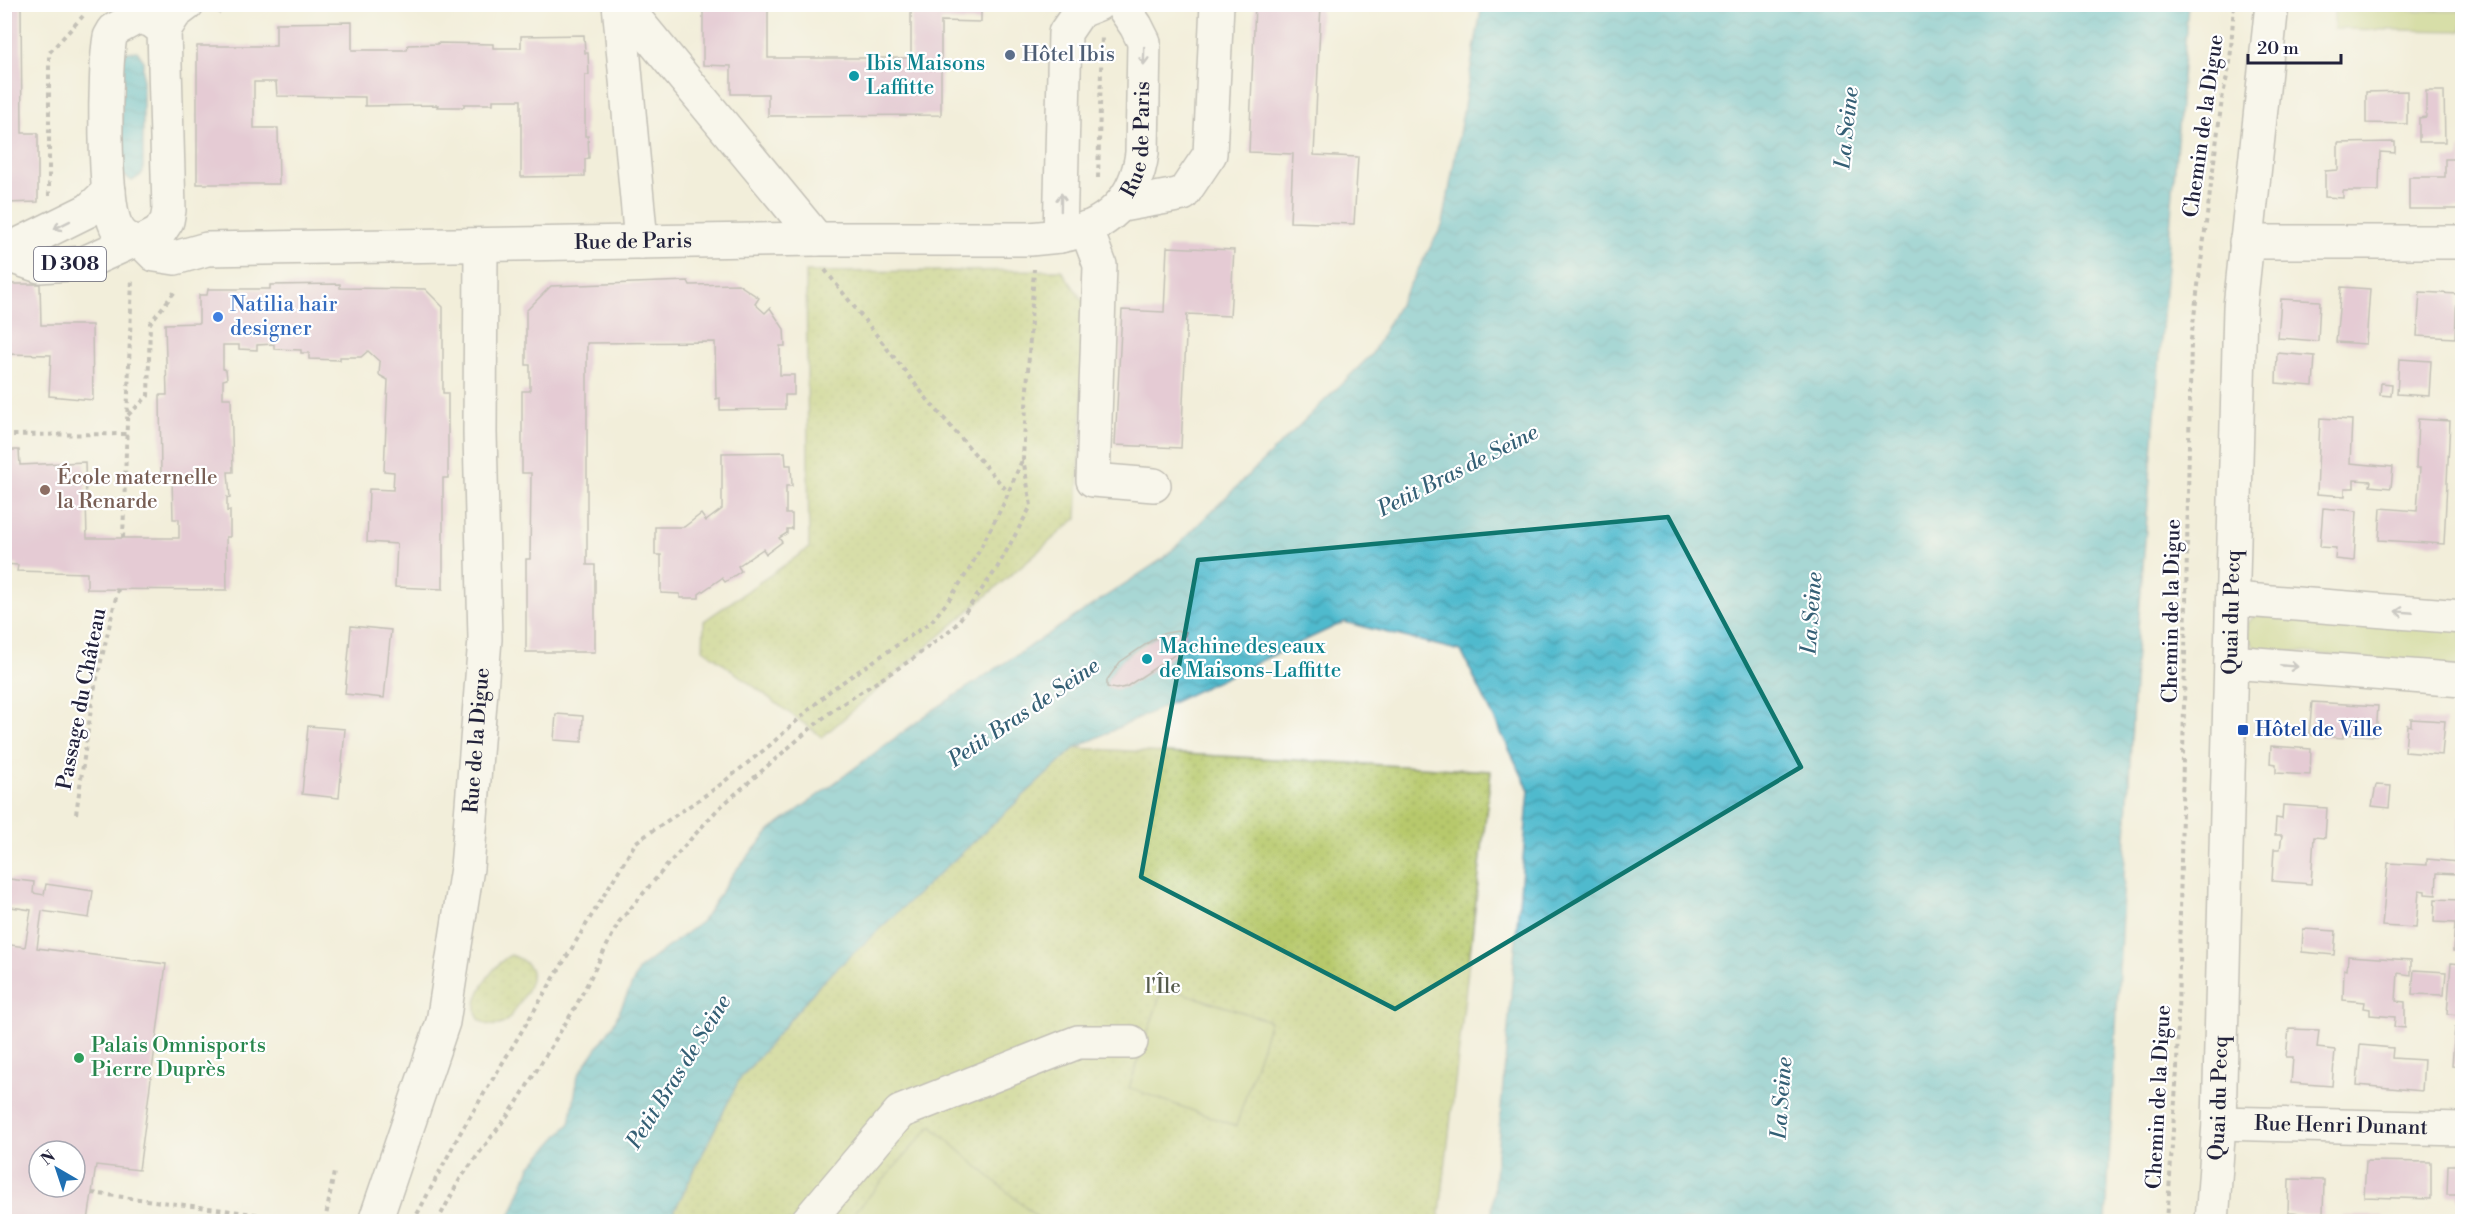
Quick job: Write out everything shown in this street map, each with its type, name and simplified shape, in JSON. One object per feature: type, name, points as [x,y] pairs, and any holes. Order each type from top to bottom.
[{"type":"street","points":[[114,30],[136,4]]},
{"type":"street","points":[[147,235],[169,210],[164,30],[175,13],[187,4]]},
{"type":"street","points":[[621,4],[816,239]]},
{"type":"street","points":[[621,4],[641,242]]},
{"type":"street","points":[[1122,205],[1183,194],[1210,154],[1217,4]]},
{"type":"street","name":"Quai du Pecq","points":[[2212,1221],[2219,1123],[2240,307],[2272,4]]},
{"type":"street","points":[[1107,12],[1080,11],[1065,33],[1059,235],[1100,265],[1093,480],[1154,485]]},
{"type":"street","name":"Rue de Paris","points":[[114,30],[108,45],[106,116],[109,191],[110,211],[116,227],[124,237],[147,235],[207,249],[481,246],[1059,235],[1105,219],[1122,205],[1140,171],[1144,42],[1136,26],[1107,12]]},
{"type":"street","points":[[114,30],[138,17],[152,21],[164,30]]},
{"type":"street","name":"D 308","points":[[4,253],[89,210],[109,191]]},
{"type":"street","name":"D 308","points":[[4,253],[39,266],[84,263],[147,235]]},
{"type":"street","points":[[2246,242],[2463,242]]},
{"type":"street","name":"Rue de la Digue","points":[[375,1221],[443,1022],[466,878],[485,639],[480,433],[481,246]]},
{"type":"street","points":[[2233,598],[2463,617]]},
{"type":"street","points":[[2231,662],[2463,680]]},
{"type":"street","points":[[807,1221],[900,1112],[1078,1042],[1131,1042]]},
{"type":"street","name":"Rue Henri Dunant","points":[[2219,1123],[2463,1129]]},
{"type":"path","name":"Chemin de la Digue","points":[[2167,1221],[2177,1069],[2191,340],[2222,99],[2230,63],[2234,4]]},
{"type":"path","points":[[49,182],[49,52],[86,12]]},
{"type":"path","points":[[1061,193],[1091,190],[1098,180],[1107,12]]},
{"type":"path","points":[[123,538],[128,415],[147,235]]},
{"type":"path","points":[[437,1221],[460,1179],[516,1104],[570,1016],[619,922],[670,862],[718,809],[810,729],[833,710],[914,658],[955,626],[996,570],[1031,506],[1023,458],[1034,270],[1059,235]]},
{"type":"path","points":[[816,239],[826,271],[927,399],[1008,492]]},
{"type":"path","points":[[128,415],[148,396],[150,323],[183,282]]},
{"type":"path","points":[[4,435],[128,434]]},
{"type":"path","points":[[413,1221],[459,1135],[636,842],[716,788],[769,746],[831,690],[931,622],[970,568],[1023,458]]},
{"type":"path","name":"Passage du Château","points":[[76,814],[93,695],[118,589]]},
{"type":"path","points":[[325,1221],[334,1173]]},
{"type":"path","points":[[92,1193],[316,1221]]},
{"type":"highlighted area","points":[[1668,517],[1801,767],[1395,1009],[1141,877],[1198,560]]},
{"type":"green space","points":[[2334,9],[2462,11],[2462,31],[2334,29]]},
{"type":"green space","points":[[1061,270],[1087,306],[1077,518],[822,737],[703,649],[704,621],[809,548],[806,272]]},
{"type":"green space","points":[[2255,615],[2462,628],[2462,668],[2256,648],[2247,637],[2248,623]]},
{"type":"green space","name":"l'Île","points":[[1075,748],[1491,771],[1439,1221],[669,1222],[739,1080],[820,984]]},
{"type":"green space","points":[[511,955],[526,963],[530,968],[529,986],[507,1021],[498,1025],[486,1024],[478,1018],[477,999],[488,977],[504,959]]},
{"type":"green space","points":[[1163,987],[1270,1021],[1236,1126],[1129,1088]]},
{"type":"green space","points":[[931,1126],[1041,1221],[847,1221]]},
{"type":"water","points":[[1482,5],[2188,5],[2135,666],[2106,1221],[1491,1221],[1529,790],[1461,651],[1344,622],[1075,748],[820,984],[739,1080],[669,1221],[508,1222],[530,1167],[570,1123],[578,1075],[613,1025],[639,969],[702,921],[735,871],[771,830],[930,712],[1164,558],[1371,355],[1443,224]],"holes":[[[1178,631],[1186,633],[1182,644],[1173,656],[1126,687],[1116,689],[1107,687],[1108,679],[1126,656],[1163,633]]]},
{"type":"water","points":[[137,51],[143,60],[143,172],[132,181],[121,173],[122,58],[127,52]]},
{"type":"building","points":[[4,4],[21,4],[22,133],[38,133],[38,202],[4,203]]},
{"type":"building","name":"Ibis Maisons Laffitte","points":[[703,4],[768,4],[768,58],[911,58],[911,4],[981,4],[981,22],[941,21],[941,115],[768,116],[768,94],[731,94],[731,66],[703,65]]},
{"type":"building","points":[[1255,4],[1321,4],[1314,155],[1358,157],[1354,224],[1290,222],[1293,154],[1249,152]]},
{"type":"building","points":[[352,22],[352,50],[407,50],[408,45],[437,43],[493,44],[493,48],[521,48],[521,36],[584,35],[589,75],[585,75],[585,136],[588,136],[589,158],[585,159],[585,176],[521,177],[521,100],[493,100],[493,104],[464,104],[464,107],[365,106],[365,97],[277,96],[276,82],[254,82],[254,128],[278,128],[279,184],[197,184],[197,46],[276,46],[276,23]]},
{"type":"building","points":[[2407,91],[2407,124],[2366,123],[2366,92]]},
{"type":"building","points":[[2426,91],[2444,91],[2445,142],[2419,142],[2419,118],[2426,117]]},
{"type":"building","points":[[2395,142],[2395,153],[2380,152],[2379,191],[2343,191],[2343,198],[2325,197],[2325,171],[2338,170],[2338,143]]},
{"type":"building","points":[[2460,149],[2462,149],[2462,209],[2409,209],[2409,177],[2445,177],[2445,159],[2460,159]]},
{"type":"building","points":[[1167,247],[1234,250],[1230,316],[1187,314],[1181,448],[1115,445],[1122,310],[1164,312]]},
{"type":"building","points":[[688,281],[690,285],[738,284],[759,298],[755,304],[765,313],[770,308],[784,329],[785,346],[780,346],[780,375],[794,375],[794,395],[785,395],[785,409],[720,410],[720,398],[716,399],[715,342],[587,343],[587,565],[595,565],[595,652],[526,652],[526,559],[530,559],[531,473],[522,473],[522,391],[530,391],[530,365],[526,365],[526,311],[551,286]]},
{"type":"building","points":[[4,284],[40,284],[41,325],[92,325],[93,400],[49,396],[51,355],[4,354]]},
{"type":"building","points":[[340,284],[340,288],[425,289],[443,307],[443,393],[448,393],[448,478],[443,478],[443,589],[395,587],[397,544],[367,542],[369,489],[393,490],[394,472],[384,471],[388,380],[379,375],[380,362],[368,351],[361,357],[340,357],[340,360],[309,359],[309,353],[301,353],[301,350],[274,349],[274,344],[257,345],[257,350],[239,349],[239,345],[223,345],[223,369],[226,370],[227,379],[223,380],[223,398],[231,398],[233,472],[228,472],[230,498],[227,497],[227,511],[230,510],[230,537],[226,537],[227,590],[87,589],[87,573],[17,571],[18,565],[4,564],[4,450],[19,450],[20,465],[85,462],[87,538],[179,538],[179,519],[173,519],[172,478],[161,478],[160,395],[167,395],[165,324],[199,323],[199,295],[207,295],[208,289],[270,289],[270,285]]},
{"type":"building","points":[[2341,287],[2370,289],[2366,344],[2336,342]]},
{"type":"building","points":[[2420,292],[2457,294],[2455,338],[2417,336]]},
{"type":"building","points":[[2281,299],[2320,301],[2318,341],[2278,338]]},
{"type":"building","points":[[2277,353],[2315,356],[2313,386],[2276,383]]},
{"type":"building","points":[[2399,359],[2431,361],[2429,396],[2397,394]]},
{"type":"building","points":[[2381,383],[2392,384],[2391,396],[2380,395]]},
{"type":"building","points":[[2320,418],[2352,420],[2350,463],[2393,467],[2391,488],[2370,486],[2371,481],[2354,480],[2354,488],[2345,488],[2345,496],[2317,494]]},
{"type":"building","points":[[2418,419],[2450,421],[2444,544],[2379,540],[2381,508],[2417,511],[2420,468],[2416,468]]},
{"type":"building","points":[[785,452],[786,465],[791,465],[792,486],[786,486],[786,514],[792,514],[792,529],[787,529],[787,533],[779,538],[782,542],[766,554],[763,549],[738,566],[741,571],[725,582],[722,578],[699,594],[699,598],[680,598],[680,594],[661,593],[661,555],[655,555],[655,527],[684,527],[701,514],[706,521],[722,509],[722,453]]},
{"type":"building","points":[[2323,508],[2357,511],[2354,561],[2335,559],[2336,548],[2320,547]]},
{"type":"building","points":[[351,626],[391,630],[384,698],[345,694]]},
{"type":"building","name":"Machine des eaux de Maisons-Laffitte","points":[[1186,632],[1182,644],[1173,656],[1126,687],[1116,689],[1107,687],[1107,680],[1120,662],[1161,634]]},
{"type":"building","points":[[2312,702],[2378,706],[2376,736],[2343,734],[2343,738],[2309,735]]},
{"type":"building","points":[[556,714],[583,716],[582,742],[554,740]]},
{"type":"building","points":[[2411,719],[2445,721],[2442,755],[2405,752],[2407,725],[2411,726]]},
{"type":"building","points":[[308,726],[345,729],[339,798],[302,794]]},
{"type":"building","points":[[2271,746],[2311,749],[2310,775],[2276,773],[2276,764],[2270,763]]},
{"type":"building","points":[[2376,785],[2391,786],[2389,808],[2372,806]]},
{"type":"building","points":[[2283,805],[2327,808],[2325,838],[2314,837],[2311,884],[2272,881],[2274,849],[2280,849],[2282,835],[2275,835],[2276,818],[2282,819]]},
{"type":"building","points":[[2459,817],[2462,818],[2462,854],[2457,854]]},
{"type":"building","points":[[2427,859],[2458,862],[2457,874],[2437,873],[2436,895],[2425,894],[2425,891],[2419,890],[2416,928],[2382,926],[2388,863],[2427,865]]},
{"type":"building","name":"Palais Omnisports Pierre Duprès","points":[[9,879],[34,882],[33,893],[44,895],[46,884],[93,891],[89,918],[42,911],[37,948],[166,964],[139,1170],[96,1165],[88,1221],[4,1221],[4,944],[25,947],[31,910],[5,906]]},
{"type":"building","points":[[2435,899],[2459,900],[2456,913],[2457,917],[2462,918],[2462,951],[2453,951],[2455,923],[2434,922]]},
{"type":"building","points":[[2303,929],[2336,931],[2334,955],[2302,952]]},
{"type":"building","points":[[2348,956],[2411,960],[2411,975],[2398,973],[2396,1001],[2405,1002],[2405,1028],[2394,1027],[2395,1017],[2370,1015],[2370,1009],[2364,1008],[2365,1002],[2343,1000],[2344,969],[2347,970]]},
{"type":"building","points":[[2451,963],[2462,964],[2462,1015],[2447,1014]]},
{"type":"building","points":[[2414,970],[2446,972],[2444,995],[2412,994]]},
{"type":"building","points":[[2455,1028],[2462,1029],[2462,1067],[2452,1066]]},
{"type":"building","points":[[2289,1029],[2319,1030],[2317,1048],[2335,1050],[2332,1086],[2291,1083],[2293,1057],[2286,1057]]},
{"type":"building","points":[[2360,1045],[2393,1048],[2392,1058],[2424,1060],[2422,1091],[2357,1085]]},
{"type":"building","points":[[2366,1161],[2431,1162],[2431,1199],[2364,1197]]},
{"type":"building","points":[[2458,1161],[2462,1161],[2462,1199],[2457,1199],[2457,1195],[2447,1195],[2448,1165],[2458,1165]]},
{"type":"building","points":[[2289,1179],[2324,1180],[2323,1215],[2288,1213]]},
{"type":"building","points":[[2344,1216],[2383,1216],[2383,1219],[2395,1219],[2396,1221],[2344,1221]]},
{"type":"place","name":"Hôtel Ibis","points":[[1010,55]]},
{"type":"place","name":"Ibis Maisons Laffitte","points":[[854,76]]},
{"type":"place","name":"Natilia hair designer","points":[[218,317]]},
{"type":"place","name":"École maternelle la Renarde","points":[[45,490]]},
{"type":"place","name":"Machine des eaux de Maisons-Laffitte","points":[[1147,659]]},
{"type":"place","name":"Hôtel de Ville","points":[[2243,730]]},
{"type":"place","name":"Palais Omnisports Pierre Duprès","points":[[79,1058]]},
{"type":"water label","name":"La Seine","points":[[1847,128]]},
{"type":"water label","name":"Petit Bras de Seine","points":[[1458,471]]},
{"type":"water label","name":"La Seine","points":[[1812,613]]},
{"type":"water label","name":"Petit Bras de Seine","points":[[1024,713]]},
{"type":"water label","name":"Petit Bras de Seine","points":[[679,1072]]},
{"type":"water label","name":"La Seine","points":[[1782,1098]]}]
